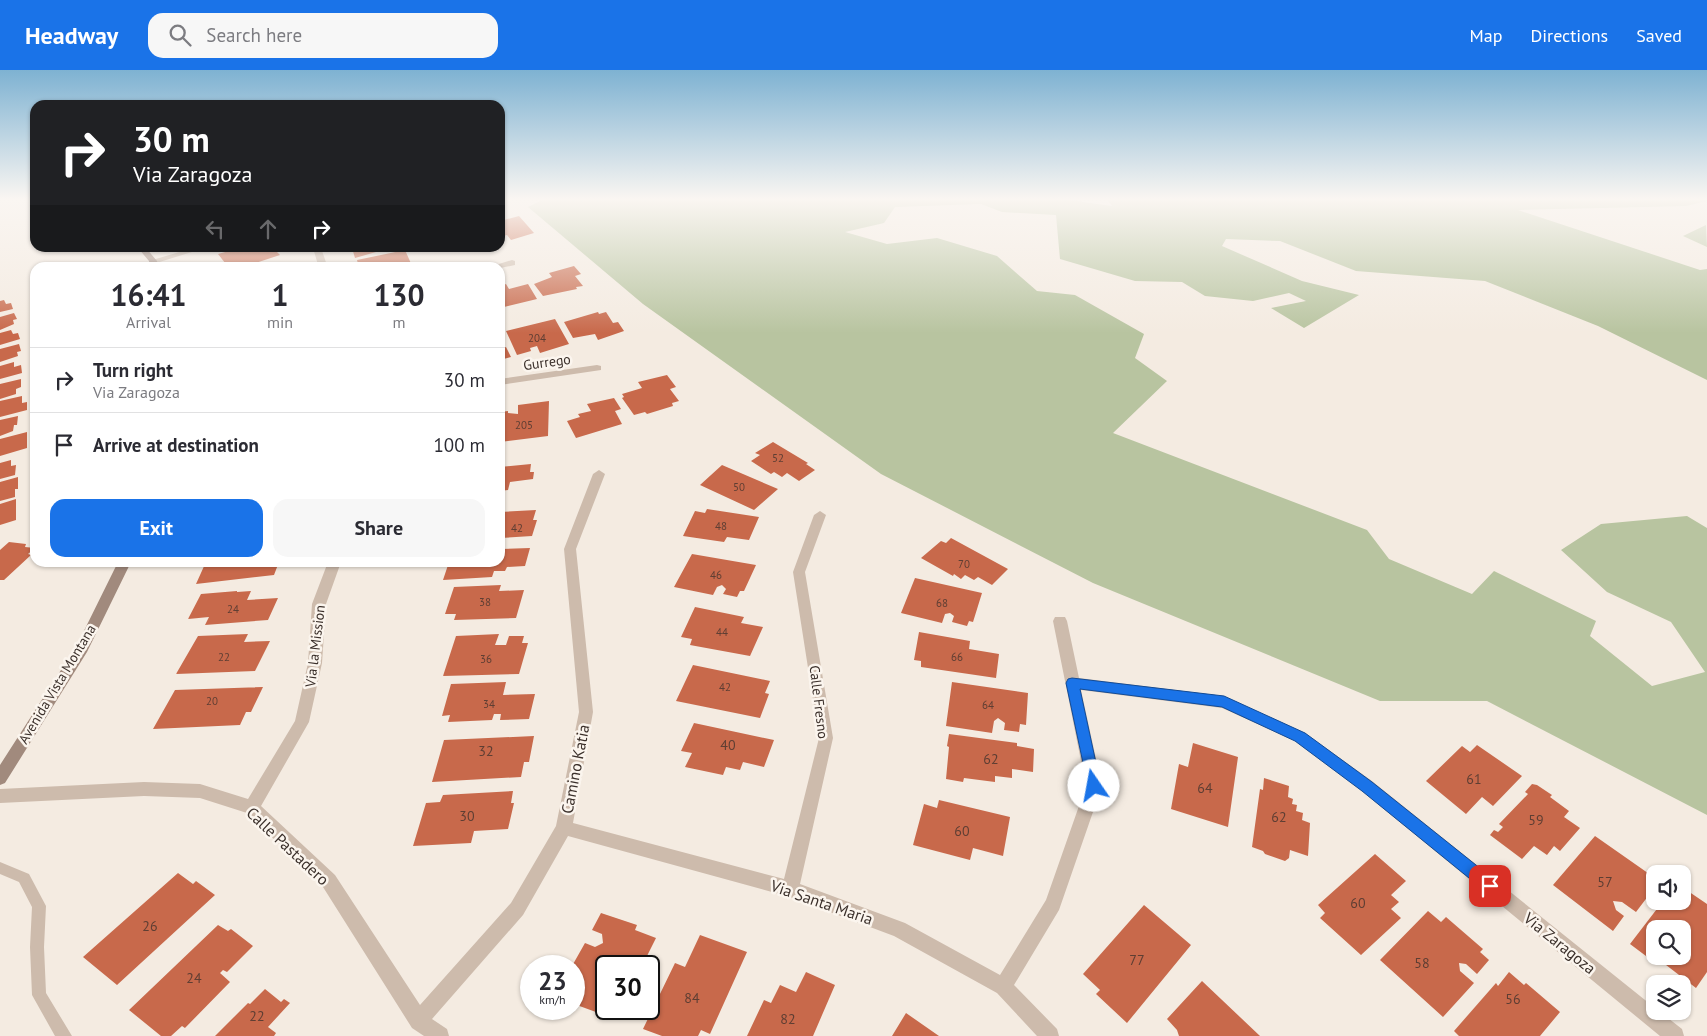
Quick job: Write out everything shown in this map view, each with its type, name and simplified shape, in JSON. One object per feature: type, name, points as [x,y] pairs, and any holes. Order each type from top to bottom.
[{"type":"street","points":[[160,262],[189,252]]},
{"type":"street","points":[[505,265],[512,263]]},
{"type":"street","name":"Gurrego","points":[[505,381],[597,368]]},
{"type":"street","name":"Camino Katia","points":[[419,1021],[445,989],[517,909],[564,828],[586,712],[570,549],[598,474]]},
{"type":"street","name":"Calle Fresno","points":[[790,889],[826,738],[799,572],[820,515]]},
{"type":"street","name":"Avenida Vista Montana","points":[[0,778],[82,648],[122,567]]},
{"type":"street","name":"Via la Mission","points":[[252,807],[302,722],[315,663],[319,604],[333,567]]},
{"type":"street","points":[[1003,987],[1053,904],[1094,786],[1060,621]]},
{"type":"street","name":"Via Zaragoza","points":[[1072,683],[1224,702],[1300,737],[1367,786],[1675,1036]]},
{"type":"street","name":"Calle Pastadero","points":[[0,796],[144,789],[200,791],[252,807],[329,881],[419,1021],[440,1036]]},
{"type":"street","name":"Via Santa Maria","points":[[564,828],[790,889],[899,929],[1003,987],[1050,1036]]},
{"type":"lane","points":[[0,868],[24,878],[39,906],[37,947],[39,995],[64,1036]]},
{"type":"green space","points":[[571,243],[954,243],[997,256],[1037,291],[1075,295],[1144,334],[1135,358],[1167,381],[1113,433],[1367,530],[1389,559],[1472,594],[1494,571],[1596,621],[1590,636],[1652,686],[1705,672],[1671,622],[1607,592],[1561,550],[1601,524],[1687,516],[1707,528],[1707,815],[1487,701],[1380,701],[1093,583],[881,474],[643,304]]},
{"type":"green space","points":[[1059,243],[1224,243],[1222,246],[1302,281],[1359,295],[1304,328],[1271,308],[1306,301],[1289,293],[1253,301],[1205,296],[1182,282],[1135,281],[1060,259]]},
{"type":"green space","points":[[1285,243],[1618,243],[1700,270],[1707,269],[1707,380],[1598,326],[1485,281],[1356,271]]},
{"type":"green space","points":[[1698,243],[1707,243],[1707,247]]},
{"type":"building","points":[[225,252],[277,252],[280,255],[258,262],[224,262],[218,254]]},
{"type":"building","points":[[353,252],[376,252],[355,258]]},
{"type":"building","points":[[395,252],[406,252],[410,262],[358,262],[357,260]]},
{"type":"building","points":[[574,266],[581,274],[575,276],[583,286],[576,287],[577,289],[543,296],[534,284],[552,277],[549,273]]},
{"type":"building","points":[[505,284],[509,289],[528,284],[537,299],[505,307]]},
{"type":"building","points":[[4,300],[6,304],[11,303],[13,309],[0,312],[0,301]]},
{"type":"building","points":[[598,312],[599,314],[606,312],[613,323],[618,322],[624,331],[598,340],[595,334],[573,338],[564,322]]},
{"type":"building","points":[[14,313],[17,319],[13,320],[14,324],[0,330],[0,317]]},
{"type":"building","points":[[555,319],[569,344],[540,353],[537,346],[530,348],[531,351],[517,355],[506,331]]},
{"type":"building","points":[[11,330],[13,334],[18,333],[20,339],[0,345],[0,333]]},
{"type":"building","points":[[19,344],[21,351],[17,352],[18,356],[0,362],[0,349]]},
{"type":"building","points":[[506,347],[511,357],[505,359]]},
{"type":"building","points":[[14,362],[14,367],[21,365],[22,373],[0,379],[0,366]]},
{"type":"building","points":[[667,375],[676,387],[670,389],[679,401],[672,403],[673,406],[647,414],[645,412],[634,415],[622,398],[624,397],[622,394],[642,388],[638,382]]},
{"type":"building","points":[[21,379],[21,387],[16,389],[16,394],[0,399],[0,384]]},
{"type":"building","points":[[22,396],[22,403],[27,402],[27,410],[0,417],[0,401]]},
{"type":"building","points":[[614,398],[621,409],[615,411],[622,424],[576,438],[567,421],[580,417],[578,414],[591,411],[587,404]]},
{"type":"building","points":[[549,401],[548,436],[505,441],[505,411],[518,414],[518,405]]},
{"type":"building","points":[[18,416],[17,425],[14,425],[13,431],[0,436],[0,420]]},
{"type":"building","points":[[27,432],[27,448],[0,456],[0,439]]},
{"type":"building","points":[[773,442],[808,463],[806,464],[815,470],[799,481],[787,473],[782,477],[774,472],[771,474],[751,461],[760,455],[755,453]]},
{"type":"building","points":[[11,460],[11,466],[16,465],[15,475],[0,479],[0,463]]},
{"type":"building","points":[[531,464],[530,472],[534,472],[533,479],[510,482],[508,490],[505,490],[505,467]]},
{"type":"building","points":[[722,465],[778,489],[754,510],[700,485]]},
{"type":"building","points":[[18,477],[18,489],[15,489],[15,497],[0,501],[0,482]]},
{"type":"building","points":[[16,499],[16,520],[0,525],[0,504]]},
{"type":"building","points":[[707,509],[759,517],[749,540],[727,537],[724,542],[683,536],[695,511],[705,513]]},
{"type":"building","points":[[536,510],[533,520],[537,520],[532,536],[505,538],[505,512]]},
{"type":"building","points":[[951,538],[1008,569],[992,585],[978,577],[974,580],[965,575],[961,579],[954,574],[953,576],[921,558],[941,541],[946,543]]},
{"type":"building","points":[[9,542],[26,544],[25,547],[30,548],[28,554],[30,556],[4,580],[0,580],[0,550]]},
{"type":"building","points":[[530,548],[525,566],[507,567],[505,571],[494,571],[492,577],[443,580],[447,567],[505,567],[505,549]]},
{"type":"building","points":[[692,554],[756,565],[744,591],[740,591],[737,597],[723,594],[726,589],[722,585],[717,587],[713,595],[674,587]]},
{"type":"building","points":[[204,567],[277,567],[274,575],[196,584]]},
{"type":"building","points":[[915,578],[982,593],[973,622],[969,621],[967,626],[952,622],[954,616],[950,613],[945,614],[942,623],[901,613]]},
{"type":"building","points":[[501,585],[499,591],[524,590],[516,618],[454,620],[456,614],[445,614],[454,587]]},
{"type":"building","points":[[251,591],[247,600],[278,598],[268,620],[205,625],[209,617],[188,619],[201,594]]},
{"type":"building","points":[[695,607],[744,617],[741,623],[763,627],[750,656],[690,645],[692,639],[681,637]]},
{"type":"building","points":[[919,632],[970,641],[969,649],[999,654],[996,678],[921,667],[921,661],[914,660]]},
{"type":"building","points":[[248,634],[244,642],[270,641],[255,671],[176,674],[198,636]]},
{"type":"building","points":[[499,634],[495,645],[506,645],[509,636],[524,636],[522,643],[528,643],[519,674],[443,676],[456,636]]},
{"type":"building","points":[[693,665],[770,681],[765,693],[769,694],[760,718],[676,701]]},
{"type":"building","points":[[506,682],[503,695],[535,694],[529,719],[500,720],[501,714],[494,714],[492,720],[448,722],[450,715],[442,716],[451,684]]},
{"type":"building","points":[[952,682],[1028,693],[1026,725],[1020,724],[1019,732],[1004,730],[1005,723],[998,718],[994,721],[992,733],[946,726]]},
{"type":"building","points":[[263,687],[251,712],[246,712],[240,725],[153,729],[175,690]]},
{"type":"building","points":[[694,723],[774,740],[764,767],[743,762],[740,770],[726,767],[723,775],[685,767],[692,753],[681,751]]},
{"type":"building","points":[[949,734],[1017,743],[1017,746],[1034,749],[1033,772],[1012,769],[1012,778],[995,776],[995,782],[964,778],[963,782],[946,779]]},
{"type":"building","points":[[534,736],[529,762],[524,762],[521,777],[432,782],[444,740]]},
{"type":"building","points":[[1193,743],[1238,757],[1228,827],[1171,809],[1179,764],[1188,767]]},
{"type":"building","points":[[1477,745],[1522,776],[1493,806],[1482,797],[1466,814],[1426,781],[1462,746],[1470,752]]},
{"type":"building","points":[[1264,778],[1289,786],[1288,797],[1293,799],[1292,804],[1297,805],[1296,811],[1303,813],[1302,820],[1310,823],[1308,856],[1290,850],[1289,858],[1285,861],[1252,847],[1260,789],[1263,790]]},
{"type":"building","points":[[1532,784],[1537,785],[1552,795],[1550,797],[1569,811],[1564,817],[1580,828],[1560,851],[1554,846],[1547,855],[1534,846],[1522,859],[1490,835],[1494,830],[1498,832],[1503,827],[1499,824],[1528,794],[1525,792]]},
{"type":"building","points":[[513,791],[511,803],[514,803],[508,829],[474,831],[471,843],[413,846],[426,803],[440,802],[443,795]]},
{"type":"building","points":[[939,800],[1010,817],[1003,856],[973,848],[970,860],[913,845],[924,804],[937,808]]},
{"type":"building","points":[[1595,836],[1646,872],[1646,899],[1636,912],[1622,902],[1613,901],[1616,910],[1624,916],[1613,931],[1553,885]]},
{"type":"building","points":[[1375,854],[1406,881],[1391,895],[1399,902],[1391,909],[1401,918],[1361,955],[1320,918],[1325,913],[1318,905]]},
{"type":"building","points":[[178,873],[193,884],[196,881],[215,895],[117,985],[83,957]]},
{"type":"building","points":[[1691,893],[1707,904],[1707,972],[1696,988],[1691,984],[1691,975],[1679,975],[1666,965],[1691,965],[1691,920],[1648,920],[1656,910],[1691,910]]},
{"type":"building","points":[[1144,905],[1191,945],[1127,1023],[1096,994],[1100,990],[1083,974]]},
{"type":"building","points":[[1428,911],[1441,922],[1446,917],[1483,949],[1480,952],[1489,960],[1477,974],[1466,964],[1459,963],[1460,971],[1474,983],[1443,1017],[1380,960]]},
{"type":"building","points":[[601,913],[637,925],[635,930],[656,938],[648,955],[595,955],[595,1012],[585,1008],[585,955],[578,955],[585,943],[595,947],[603,943],[602,934],[592,930]]},
{"type":"building","points":[[1646,923],[1646,956],[1630,944]]},
{"type":"building","points":[[218,925],[228,931],[231,929],[253,946],[227,972],[223,970],[220,973],[230,982],[185,1028],[182,1026],[171,1036],[161,1036],[129,1010]]},
{"type":"building","points":[[700,935],[747,952],[710,1034],[701,1030],[698,1036],[662,1036],[643,1029],[647,1020],[660,1020],[660,994],[675,963],[685,967]]},
{"type":"building","points":[[806,972],[835,985],[813,1036],[747,1036],[764,1000],[771,1003],[780,985],[796,992]]},
{"type":"building","points":[[1509,972],[1524,985],[1526,983],[1560,1012],[1540,1036],[1459,1036],[1454,1031],[1496,983],[1498,986]]},
{"type":"building","points":[[1202,981],[1260,1036],[1179,1036],[1177,1030],[1167,1019]]},
{"type":"building","points":[[265,989],[281,1002],[284,999],[290,1003],[268,1027],[276,1033],[274,1036],[215,1036],[248,1003],[250,1004]]},
{"type":"building","points":[[906,1013],[939,1036],[892,1036]]},
{"type":"route","points":[[1094,786],[1072,683],[1224,702],[1300,737],[1367,786],[1490,886]]}]
